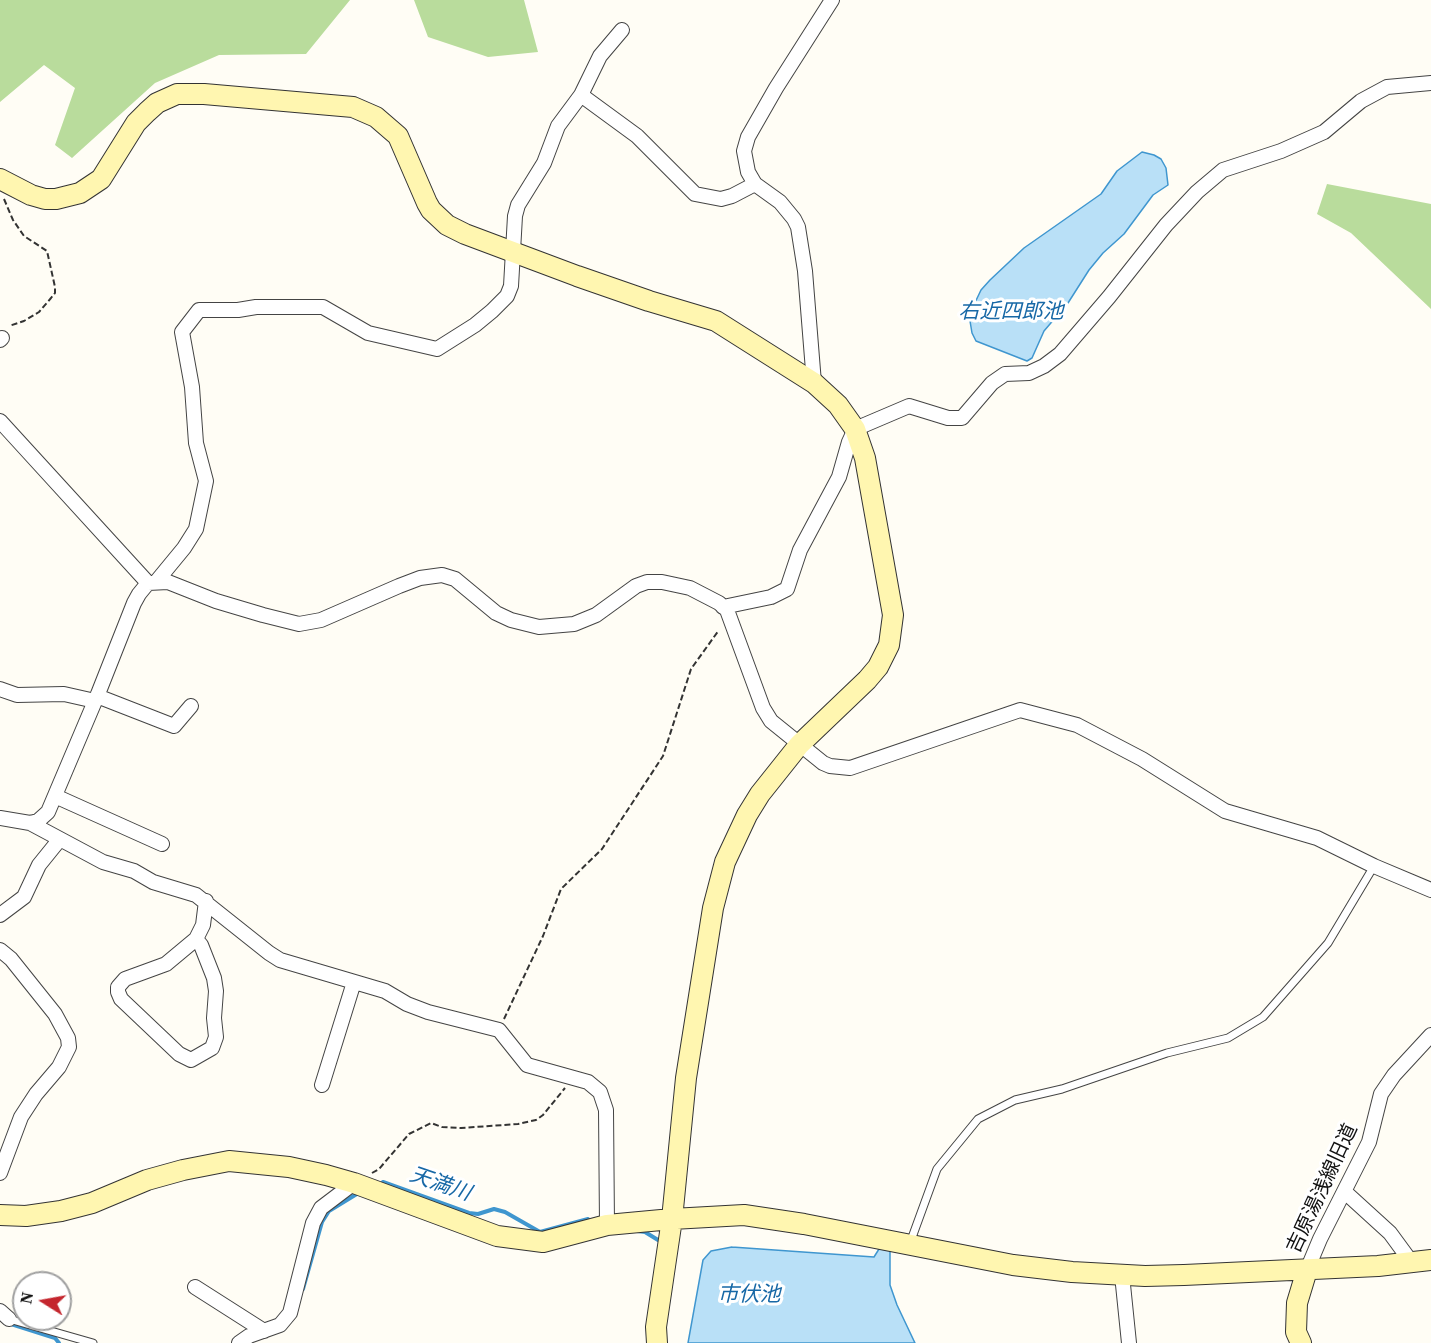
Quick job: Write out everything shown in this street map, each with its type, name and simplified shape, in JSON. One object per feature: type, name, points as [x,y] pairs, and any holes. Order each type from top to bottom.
[{"type":"street","points":[[813,383],[805,271],[798,227],[780,202],[755,184],[748,172],[744,151],[748,137],[776,88],[832,0]]},
{"type":"street","points":[[30,823],[43,818],[54,796],[134,603],[144,587],[152,582],[184,548],[196,529],[206,481],[196,443],[192,387],[183,332],[199,310],[323,307],[368,333],[437,349],[475,325],[507,296],[511,286],[515,216],[518,205],[544,163],[558,126],[581,95],[600,56],[622,30]]},
{"type":"street","points":[[726,611],[771,597],[787,589],[800,550],[839,477],[855,429],[909,406],[948,418],[962,418],[992,382],[1005,374],[1029,373],[1044,366],[1060,354],[1166,225],[1197,192],[1223,170],[1281,151],[1324,132],[1361,101],[1387,87],[1431,83]]},
{"type":"street","points":[[0,179],[31,195],[45,199],[57,199],[80,193],[101,179],[136,123],[167,97],[177,94],[344,105],[364,111],[393,129],[426,203],[447,225],[512,252],[649,301],[716,321],[813,383],[838,405],[855,429],[865,458],[881,546],[893,615],[891,636],[878,667],[799,745],[760,794],[747,815],[718,882],[686,1078],[672,1219],[656,1327],[657,1343]]},
{"type":"street","points":[[581,95],[637,136],[695,194],[721,199],[755,184]]},
{"type":"street","points":[[0,421],[152,582],[168,582],[216,601],[299,624],[328,618],[399,586],[435,575],[454,579],[496,613],[511,620],[539,627],[574,624],[587,619],[636,586],[646,582],[675,584],[690,588],[719,603],[726,611],[763,708],[771,721],[799,745],[830,766],[850,768],[1020,710],[1077,725],[1142,759],[1225,811],[1317,837],[1374,866],[1431,890]]},
{"type":"street","points":[[0,689],[17,695],[64,694],[96,699],[174,726],[191,706]]},
{"type":"street","points":[[54,796],[162,844]]},
{"type":"street","points":[[0,818],[30,823],[103,862],[134,871],[153,882],[196,894],[263,949],[280,960],[385,991],[407,1004],[428,1012],[499,1030],[527,1065],[588,1082],[600,1092],[606,1110],[607,1225]]},
{"type":"street","points":[[0,915],[24,897],[39,865],[60,839]]},
{"type":"street","points":[[196,939],[201,945],[214,978],[216,1037],[212,1048],[191,1060],[179,1054],[121,999],[118,987],[125,979],[166,964],[196,939],[202,925],[206,901]]},
{"type":"street","points":[[0,950],[11,959],[55,1014],[68,1038],[69,1047],[59,1067],[21,1116],[0,1173]]},
{"type":"street","points":[[322,1085],[354,982]]},
{"type":"street","name":"吉原湯浅線旧道","points":[[1307,1270],[1320,1239],[1370,1142],[1382,1094],[1394,1075],[1431,1035]]},
{"type":"street","points":[[0,1215],[62,1211],[92,1203],[147,1180],[229,1161],[289,1167],[354,1183],[498,1236],[543,1242],[607,1225],[744,1215],[804,1224],[1012,1264],[1072,1272],[1184,1275],[1422,1262]]},
{"type":"street","points":[[239,1343],[249,1336],[280,1325],[290,1313],[313,1222],[321,1208],[354,1183]]},
{"type":"street","points":[[1345,1192],[1422,1262]]},
{"type":"street","points":[[1301,1343],[1296,1332],[1297,1303],[1307,1270]]},
{"type":"street","points":[[1122,1275],[1129,1343]]},
{"type":"street","points":[[195,1287],[264,1331]]},
{"type":"lane","points":[[909,1244],[937,1169],[978,1119],[1015,1100],[1062,1089],[1167,1053],[1228,1038],[1263,1017],[1328,943],[1374,866]]},
{"type":"lane","points":[[3,1317],[93,1343]]},
{"type":"path","points":[[0,195],[24,236],[47,250],[55,287],[55,293],[45,306],[24,321],[6,328],[1,339]]},
{"type":"path","points":[[499,1030],[543,936],[561,889],[602,849],[663,756],[691,669],[726,611]]},
{"type":"path","points":[[354,1183],[379,1168],[409,1134],[419,1128],[431,1123],[442,1128],[461,1128],[518,1124],[536,1120],[543,1115],[572,1079]]},
{"type":"green space","points":[[0,0],[350,0],[306,54],[219,55],[155,83],[72,158],[55,145],[75,88],[44,65],[0,102]]},
{"type":"green space","points":[[414,0],[524,0],[538,52],[488,57],[428,37]]},
{"type":"green space","points":[[1327,184],[1431,204],[1431,309],[1351,233],[1317,214]]},
{"type":"water","name":"右近四郎池","points":[[1142,152],[1161,159],[1166,168],[1168,185],[1153,195],[1124,234],[1103,253],[1089,270],[1068,303],[1044,331],[1032,358],[1027,361],[976,341],[970,321],[971,311],[981,290],[1024,248],[1101,194],[1117,171]]},
{"type":"water","name":"市伏池","points":[[732,1247],[874,1257],[879,1249],[890,1250],[890,1285],[915,1343],[688,1343],[703,1260],[711,1251]]},
{"type":"waterway","name":"天満川","points":[[383,1182],[469,1213],[478,1214],[494,1209],[505,1212],[540,1232],[588,1219]]},
{"type":"waterway","name":"天満川","points":[[303,1289],[322,1222],[329,1211],[360,1192]]},
{"type":"waterway","name":"天満川","points":[[637,1231],[645,1232],[658,1240]]},
{"type":"waterway","name":"天満川","points":[[11,1324],[55,1338],[59,1343]]}]
